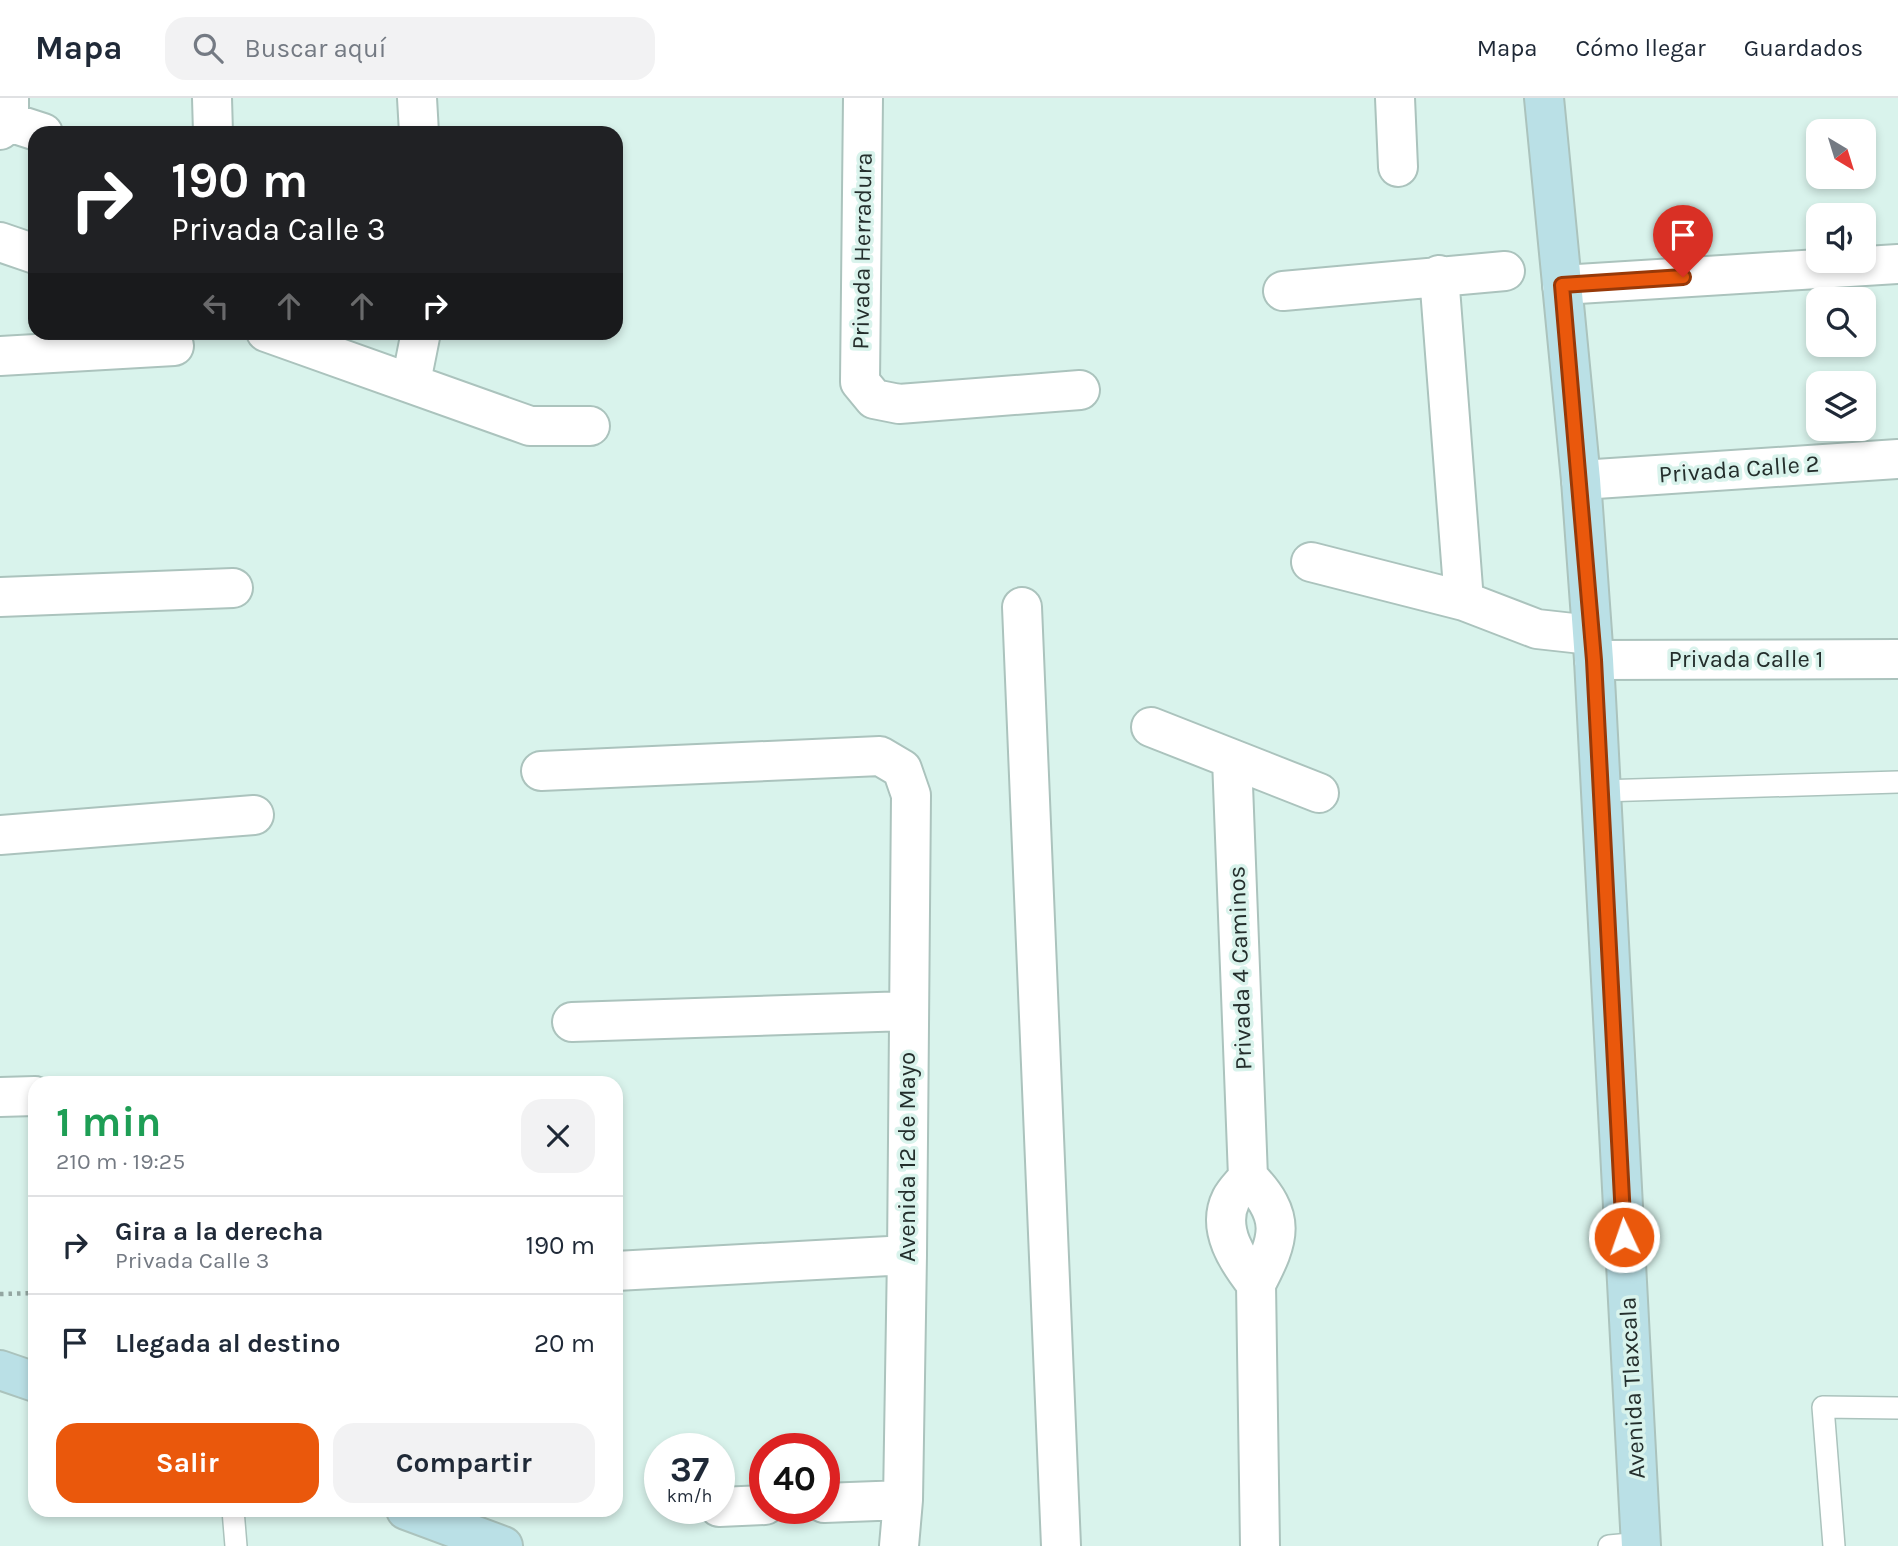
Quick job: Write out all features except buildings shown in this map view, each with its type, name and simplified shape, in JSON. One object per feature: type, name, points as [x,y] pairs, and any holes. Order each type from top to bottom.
[{"type":"street","points":[[212,98],[213,126]]},
{"type":"street","points":[[417,98],[419,126]]},
{"type":"street","name":"Privada Herradura","points":[[863,98],[860,382],[874,399],[900,404],[1080,390]]},
{"type":"street","points":[[1395,98],[1398,167]]},
{"type":"street","name":"Avenida Tlaxcala","points":[[1544,98],[1581,480],[1592,648],[1630,1545]]},
{"type":"street","points":[[0,242],[28,252]]},
{"type":"street","points":[[1562,285],[1898,264]]},
{"type":"street","points":[[1283,291],[1505,271]]},
{"type":"street","points":[[1439,275],[1464,601]]},
{"type":"street","points":[[289,340],[530,426],[590,426]]},
{"type":"street","points":[[411,382],[419,340]]},
{"type":"street","points":[[0,356],[174,346]]},
{"type":"street","name":"Privada Calle 2","points":[[1581,480],[1898,459]]},
{"type":"street","name":"Privada Calle 1","points":[[1311,562],[1464,601],[1592,648],[1898,659]]},
{"type":"street","points":[[0,597],[233,588]]},
{"type":"street","points":[[1022,607],[1060,1546]]},
{"type":"street","points":[[1151,727],[1319,793]]},
{"type":"street","name":"Avenida 12 de Mayo","points":[[541,771],[880,757],[902,769],[911,795],[907,1255],[899,1546]]},
{"type":"street","name":"Privada 4 Caminos","points":[[1232,759],[1248,1177],[1230,1200],[1227,1231],[1237,1260],[1256,1284],[1260,1546]]},
{"type":"street","points":[[0,835],[254,815]]},
{"type":"street","points":[[572,1022],[908,1011]]},
{"type":"street","points":[[0,1097],[28,1096]]},
{"type":"street","points":[[623,1271],[907,1255]]},
{"type":"street","points":[[0,1370],[28,1380]]},
{"type":"street","points":[[840,1502],[902,1500]]},
{"type":"street","points":[[429,1526],[503,1546]]},
{"type":"lane","points":[[1600,791],[1898,782]]},
{"type":"lane","points":[[1834,1546],[1823,1408],[1898,1408]]},
{"type":"lane","points":[[234,1517],[236,1546]]},
{"type":"path","points":[[0,1294],[28,1293]]},
{"type":"route","points":[[1624,1237],[1594,660],[1581,480],[1562,285],[1683,277]]}]
